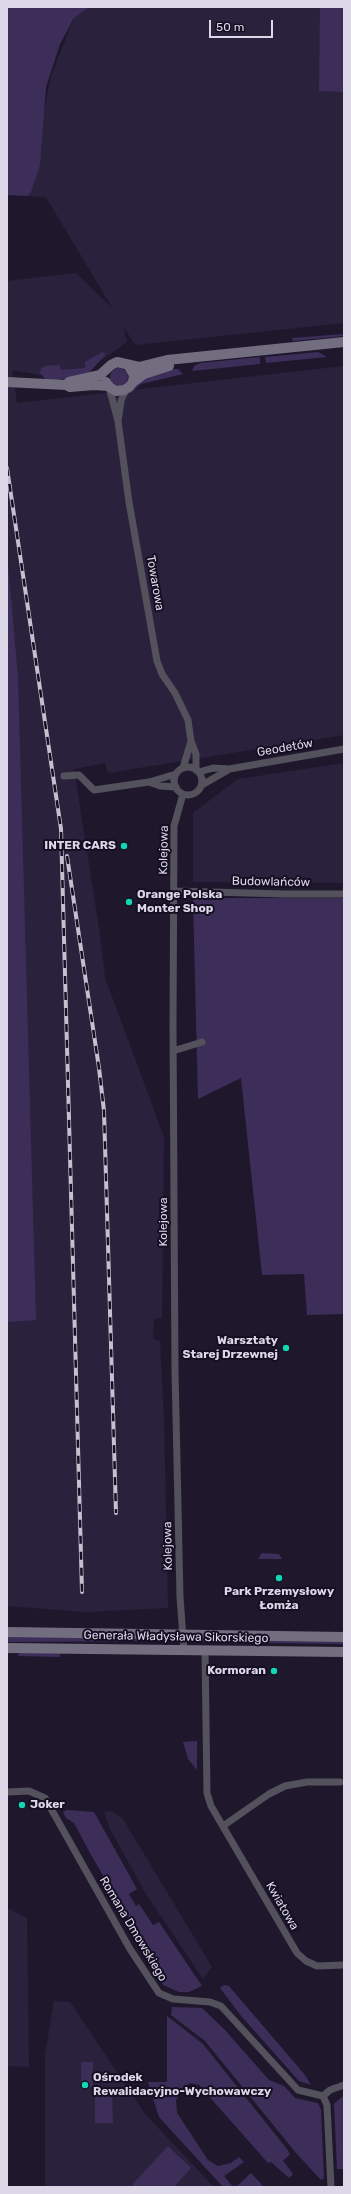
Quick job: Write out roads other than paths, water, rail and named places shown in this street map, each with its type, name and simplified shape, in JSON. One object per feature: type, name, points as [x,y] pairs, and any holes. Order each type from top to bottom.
[{"type":"main road","points":[[66,385],[69,382],[98,376],[106,371],[111,365],[118,362],[139,367],[166,360],[179,360],[213,355],[344,342]]},
{"type":"main road","points":[[7,382],[66,385],[70,387],[94,385],[109,387],[116,391],[130,386],[144,374],[169,366],[179,360]]},
{"type":"main road","points":[[128,365],[133,371],[130,386]]},
{"type":"main road","points":[[106,371],[105,378],[109,387]]},
{"type":"main road","name":"Generała Władysława Sikorskiego","points":[[7,1632],[344,1637]]},
{"type":"main road","name":"Generała Władysława Sikorskiego","points":[[7,1648],[344,1652]]},
{"type":"street","name":"Towarowa","points":[[118,421],[121,401],[130,386]]},
{"type":"street","name":"Towarowa","points":[[109,387],[118,421],[129,502],[157,661],[162,674],[175,693],[188,720],[191,741],[196,754],[197,771]]},
{"type":"street","points":[[64,776],[79,775],[94,790],[148,782],[176,774],[183,768],[191,741]]},
{"type":"street","name":"Geodetów","points":[[229,769],[344,749]]},
{"type":"street","points":[[183,768],[188,767],[197,771],[202,778],[202,785]]},
{"type":"street","points":[[197,771],[214,768],[229,769]]},
{"type":"street","points":[[148,782],[160,786],[176,787],[183,794],[192,794],[202,785],[229,769]]},
{"type":"street","points":[[176,774],[176,787]]},
{"type":"street","name":"Kolejowa","points":[[183,794],[174,826],[173,1051],[175,1379],[180,1597],[184,1651]]},
{"type":"street","name":"Budowlańców","points":[[174,891],[344,894]]},
{"type":"street","points":[[173,1051],[202,1042]]},
{"type":"street","name":"Kwiatowa","points":[[204,1651],[206,1793],[211,1806],[297,1953],[306,1961],[317,1966],[344,1965]]},
{"type":"street","points":[[223,1826],[269,1794],[285,1786],[307,1782],[340,1782]]},
{"type":"street","name":"Romana Dmowskiego","points":[[7,1792],[29,1791],[45,1798],[130,1949],[159,1993],[173,2000],[210,2002],[221,2006],[293,2086],[306,2093],[319,2094],[323,2096]]},
{"type":"street","points":[[330,2187],[327,2105],[323,2096],[330,2090],[344,2085]]},
{"type":"railway","points":[[7,468],[61,829],[82,1592]]},
{"type":"railway","points":[[67,856],[99,1068],[104,1111],[116,1513]]},
{"type":"place","name":"INTER CARS","points":[[124,846]]},
{"type":"place","name":"Orange Polska Monter Shop","points":[[129,902]]},
{"type":"place","name":"Warsztaty Starej Drzewnej","points":[[286,1348]]},
{"type":"place","name":"Park Przemysłowy Łomża","points":[[279,1578]]},
{"type":"place","name":"Kormoran","points":[[274,1671]]},
{"type":"place","name":"Joker","points":[[22,1805]]},
{"type":"place","name":"Ośrodek Rewalidacyjno-Wychowawczy","points":[[85,2085]]}]
